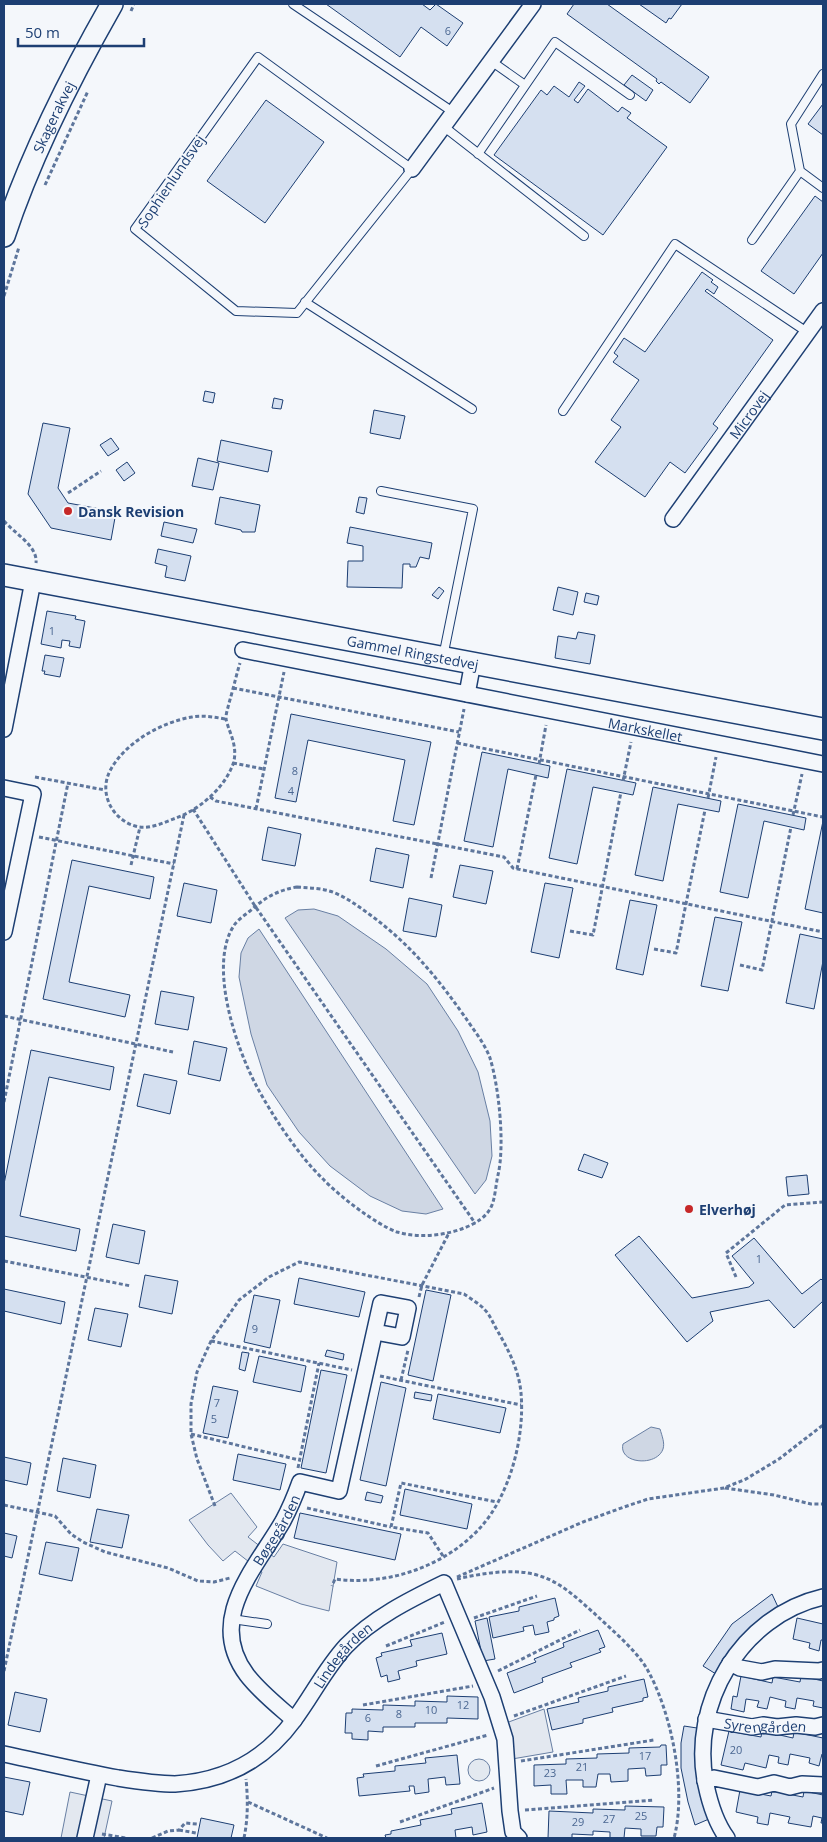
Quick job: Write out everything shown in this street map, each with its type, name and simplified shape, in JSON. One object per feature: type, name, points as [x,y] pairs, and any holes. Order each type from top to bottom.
[{"type":"street","name":"Sophienlundsvej","points":[[412,169],[533,4]]},
{"type":"street","name":"Skagerakvej","points":[[12,241],[30,171],[62,99],[121,8]]},
{"type":"street","name":"Microvej","points":[[673,519],[823,310]]},
{"type":"street","name":"Gammel Ringstedvej","points":[[4,576],[473,662],[823,730]]},
{"type":"street","points":[[4,729],[33,581]]},
{"type":"street","name":"Markskellet","points":[[243,650],[823,764]]},
{"type":"street","points":[[467,694],[473,662]]},
{"type":"street","points":[[4,788],[33,794],[4,932]]},
{"type":"street","name":"Bøgegården","points":[[294,1720],[258,1688],[243,1668],[232,1640],[232,1619],[235,1604],[244,1582],[292,1505],[300,1482],[339,1490],[375,1332]]},
{"type":"street","points":[[444,1583],[485,1681],[501,1726],[505,1740],[513,1832],[519,1838]]},
{"type":"street","name":"Lindegården","points":[[4,1754],[99,1775],[150,1783],[173,1784],[206,1780],[243,1766],[282,1736],[321,1678],[347,1645],[374,1622],[405,1602],[444,1583]]},
{"type":"street","name":"Syrengården","points":[[727,1838],[715,1816],[705,1781],[703,1747],[706,1719],[715,1691],[730,1663],[751,1638],[779,1616],[804,1603],[823,1597]]},
{"type":"street","points":[[730,1663],[740,1668],[762,1672],[775,1669],[804,1669],[819,1672],[823,1670]]},
{"type":"street","name":"Syrengården","points":[[706,1719],[752,1727],[763,1725],[777,1727],[796,1724],[815,1727],[823,1726]]},
{"type":"street","points":[[86,1835],[99,1775]]},
{"type":"street","points":[[705,1781],[714,1778],[758,1787],[774,1783],[790,1787],[802,1784],[823,1785]]},
{"type":"lane","points":[[293,4],[453,112]]},
{"type":"lane","points":[[478,154],[555,42],[630,95]]},
{"type":"lane","name":"Sophienlundsvej","points":[[258,57],[412,169],[296,313],[236,311],[135,229],[258,57]]},
{"type":"lane","points":[[491,61],[526,85]]},
{"type":"lane","points":[[823,74],[791,124],[800,172],[823,188]]},
{"type":"lane","points":[[443,126],[584,236]]},
{"type":"lane","points":[[752,240],[800,172]]},
{"type":"lane","points":[[563,411],[675,244],[807,332]]},
{"type":"lane","points":[[305,302],[472,409]]},
{"type":"lane","points":[[381,491],[473,510],[443,657]]},
{"type":"lane","points":[[232,1619],[267,1624]]},
{"type":"path","points":[[121,8],[134,4]]},
{"type":"path","points":[[43,188],[89,89]]},
{"type":"path","points":[[4,296],[12,241]]},
{"type":"path","points":[[68,493],[101,471]]},
{"type":"path","points":[[4,520],[32,548],[36,557],[33,581]]},
{"type":"path","points":[[226,719],[205,716],[173,721],[135,742],[110,770],[105,790],[109,804],[117,815],[129,823],[140,827],[148,827],[184,815],[210,797],[224,781],[233,763],[235,750],[226,719],[243,650]]},
{"type":"path","points":[[256,809],[287,659]]},
{"type":"path","points":[[233,688],[459,732]]},
{"type":"path","points":[[431,878],[467,694]]},
{"type":"path","points":[[539,762],[549,710]]},
{"type":"path","points":[[624,779],[634,727]]},
{"type":"path","points":[[457,743],[539,762],[709,794],[794,813],[823,817]]},
{"type":"path","points":[[708,798],[719,743]]},
{"type":"path","points":[[794,813],[805,760]]},
{"type":"path","points":[[233,763],[264,769]]},
{"type":"path","points":[[517,869],[536,775]]},
{"type":"path","points":[[31,776],[105,790]]},
{"type":"path","points":[[4,1102],[68,783]]},
{"type":"path","points":[[570,931],[593,935],[621,792]]},
{"type":"path","points":[[210,797],[216,801],[504,857],[513,868],[517,869],[823,932]]},
{"type":"path","points":[[193,809],[255,906],[475,1223]]},
{"type":"path","points":[[654,949],[676,953],[705,810]]},
{"type":"path","points":[[4,1671],[184,815]]},
{"type":"path","points":[[131,865],[140,827]]},
{"type":"path","points":[[740,965],[762,970],[791,827]]},
{"type":"path","points":[[24,834],[174,864]]},
{"type":"path","points":[[297,887],[318,888],[336,893],[376,919],[406,944],[430,969],[470,1025],[489,1056],[494,1074],[502,1145],[493,1203],[490,1211],[475,1223],[450,1233],[419,1235],[398,1232],[382,1225],[354,1205],[322,1178],[286,1134],[256,1086],[238,1042],[223,980],[224,949],[235,924],[255,906],[272,894],[297,887]]},
{"type":"path","points":[[4,1016],[174,1052]]},
{"type":"path","points":[[736,1277],[726,1253],[785,1205],[823,1202]]},
{"type":"path","points":[[422,1286],[450,1233]]},
{"type":"path","points":[[4,1261],[131,1286]]},
{"type":"path","points":[[211,1341],[521,1405]]},
{"type":"path","points":[[300,1482],[298,1472],[299,1460],[319,1363]]},
{"type":"path","points":[[444,1583],[583,1522],[632,1504],[648,1499],[724,1488],[746,1479],[779,1460],[823,1425]]},
{"type":"path","points":[[191,1434],[299,1460]]},
{"type":"path","points":[[392,1526],[401,1483],[497,1502]]},
{"type":"path","points":[[724,1488],[774,1495],[811,1504],[823,1504]]},
{"type":"path","points":[[4,1505],[55,1516],[71,1534],[96,1549],[168,1568],[198,1581],[214,1582],[235,1577],[244,1582]]},
{"type":"path","points":[[292,1505],[428,1533],[443,1556]]},
{"type":"path","points":[[444,1583],[475,1575],[503,1572],[525,1572],[542,1576],[557,1583],[576,1597],[627,1645],[646,1668],[668,1718],[679,1803],[674,1838]]},
{"type":"path","points":[[386,1646],[459,1620],[537,1596]]},
{"type":"path","points":[[363,1705],[485,1681],[580,1630]]},
{"type":"path","points":[[376,1766],[501,1726],[626,1676]]},
{"type":"path","points":[[507,1763],[654,1740]]},
{"type":"path","points":[[243,1766],[246,1776],[248,1802],[244,1838]]},
{"type":"path","points":[[400,1822],[508,1783]]},
{"type":"path","points":[[510,1811],[654,1800]]},
{"type":"path","points":[[248,1802],[327,1838]]},
{"type":"path","points":[[179,1830],[185,1823],[198,1824]]},
{"type":"path","points":[[152,1838],[168,1831],[179,1830],[196,1833]]},
{"type":"path","points":[[86,1835],[126,1838]]},
{"type":"shaded area","points":[[314,909],[338,916],[386,949],[427,984],[458,1031],[478,1072],[490,1121],[492,1156],[486,1180],[475,1194],[285,918],[298,910]]},
{"type":"shaded area","points":[[259,929],[443,1209],[426,1214],[402,1211],[370,1196],[330,1166],[299,1132],[267,1085],[251,1034],[239,977],[241,953],[248,938]]},
{"type":"shaded area","points":[[651,1427],[660,1429],[662,1434],[664,1447],[659,1455],[654,1459],[646,1461],[639,1461],[626,1456],[623,1451],[623,1444]]},
{"type":"shaded area","points":[[231,1493],[257,1527],[248,1537],[274,1557],[283,1544],[337,1562],[329,1611],[301,1604],[256,1586],[262,1572],[235,1551],[223,1561],[208,1545],[189,1520]]},
{"type":"shaded area","points":[[544,1709],[553,1752],[512,1759],[506,1723]]},
{"type":"shaded area","points":[[479,1759],[487,1762],[490,1770],[487,1778],[479,1781],[471,1778],[468,1770],[471,1762]]},
{"type":"shaded area","points":[[70,1792],[112,1801],[104,1838],[61,1838]]},
{"type":"building","points":[[326,4],[422,4],[430,10],[436,4],[463,23],[447,46],[421,27],[400,57]]},
{"type":"building","points":[[574,4],[607,4],[709,77],[690,103],[661,82],[659,84],[656,81],[657,79],[567,14]]},
{"type":"building","points":[[639,4],[682,4],[666,23]]},
{"type":"building","points":[[632,75],[653,90],[646,101],[624,85]]},
{"type":"building","points":[[579,82],[585,86],[574,100],[578,103],[588,89],[618,112],[622,107],[631,113],[627,118],[667,147],[603,235],[494,155],[541,90],[547,95],[554,86],[569,97]]},
{"type":"building","points":[[266,100],[324,142],[265,223],[207,181]]},
{"type":"building","points":[[823,104],[823,135],[808,124]]},
{"type":"building","points":[[815,196],[823,202],[823,253],[794,294],[761,271]]},
{"type":"building","points":[[702,272],[713,280],[711,282],[718,287],[714,294],[707,289],[705,291],[773,340],[713,424],[718,428],[685,473],[670,462],[645,497],[595,462],[621,427],[611,420],[639,380],[613,362],[618,356],[614,353],[624,338],[645,352]]},
{"type":"building","points":[[205,391],[215,393],[213,403],[203,401]]},
{"type":"building","points":[[274,398],[283,400],[281,409],[272,408]]},
{"type":"building","points":[[374,410],[405,416],[400,439],[370,433]]},
{"type":"building","points":[[43,423],[70,428],[58,488],[68,503],[116,512],[111,540],[51,528],[28,494]]},
{"type":"building","points":[[111,438],[119,449],[108,456],[100,445]]},
{"type":"building","points":[[221,440],[272,451],[268,472],[217,461]]},
{"type":"building","points":[[198,458],[219,463],[213,490],[192,486]]},
{"type":"building","points":[[127,462],[135,473],[124,481],[116,470]]},
{"type":"building","points":[[220,497],[260,505],[255,532],[242,532],[241,530],[215,524]]},
{"type":"building","points":[[359,497],[367,498],[364,514],[356,512]]},
{"type":"building","points":[[164,522],[197,529],[193,543],[161,536]]},
{"type":"building","points":[[350,527],[432,543],[429,559],[420,557],[416,567],[410,567],[410,564],[403,564],[402,588],[347,587],[348,561],[363,561],[363,546],[347,543]]},
{"type":"building","points":[[158,549],[191,556],[185,581],[165,577],[167,566],[155,563]]},
{"type":"building","points":[[439,587],[444,591],[438,599],[432,595]]},
{"type":"building","points":[[558,587],[578,592],[573,615],[553,610]]},
{"type":"building","points":[[586,593],[599,596],[597,605],[584,602]]},
{"type":"building","points":[[47,611],[76,616],[75,619],[85,621],[80,648],[69,646],[70,641],[62,640],[61,648],[41,644]]},
{"type":"building","points":[[578,632],[595,635],[590,664],[555,658],[558,636],[576,639]]},
{"type":"building","points":[[45,655],[64,658],[60,677],[44,674],[45,671],[42,671]]},
{"type":"building","points":[[291,714],[431,742],[414,825],[393,821],[405,760],[308,740],[296,802],[275,798]]},
{"type":"building","points":[[482,752],[550,766],[548,778],[508,769],[493,847],[464,841]]},
{"type":"building","points":[[567,769],[636,783],[633,795],[593,787],[577,864],[549,858]]},
{"type":"building","points":[[653,787],[721,801],[719,812],[678,804],[663,881],[635,875]]},
{"type":"building","points":[[738,804],[806,818],[804,830],[764,821],[748,898],[720,892]]},
{"type":"building","points":[[823,821],[823,913],[805,909]]},
{"type":"building","points":[[268,827],[301,834],[295,866],[262,860]]},
{"type":"building","points":[[376,848],[409,855],[403,888],[370,881]]},
{"type":"building","points":[[72,860],[154,877],[150,899],[89,886],[69,982],[130,995],[125,1017],[43,999]]},
{"type":"building","points":[[460,865],[493,871],[486,904],[453,897]]},
{"type":"building","points":[[184,883],[217,890],[211,923],[177,916]]},
{"type":"building","points":[[545,883],[573,888],[559,958],[531,952]]},
{"type":"building","points":[[409,898],[442,905],[436,937],[403,931]]},
{"type":"building","points":[[630,900],[657,905],[643,975],[616,969]]},
{"type":"building","points":[[715,917],[742,922],[728,991],[701,986]]},
{"type":"building","points":[[800,934],[823,939],[823,961],[814,1009],[786,1003]]},
{"type":"building","points":[[161,991],[194,997],[188,1030],[155,1024]]},
{"type":"building","points":[[194,1041],[227,1048],[220,1081],[188,1074]]},
{"type":"building","points":[[31,1050],[114,1067],[110,1090],[49,1077],[20,1216],[80,1229],[76,1251],[4,1236],[4,1184]]},
{"type":"building","points":[[144,1074],[177,1081],[170,1114],[137,1106]]},
{"type":"building","points":[[584,1154],[608,1163],[602,1178],[578,1170]]},
{"type":"building","points":[[807,1175],[809,1194],[788,1196],[786,1177]]},
{"type":"building","points":[[113,1224],[145,1231],[139,1264],[106,1257]]},
{"type":"building","points":[[639,1236],[692,1298],[749,1287],[754,1283],[732,1256],[754,1238],[802,1294],[821,1279],[823,1281],[823,1301],[794,1328],[769,1300],[710,1312],[713,1321],[687,1342],[615,1255]]},
{"type":"building","points":[[145,1275],[178,1281],[172,1314],[139,1307]]},
{"type":"building","points":[[299,1278],[365,1292],[359,1317],[294,1304]]},
{"type":"building","points":[[4,1289],[65,1302],[61,1324],[4,1311]]},
{"type":"building","points":[[426,1290],[451,1295],[433,1381],[408,1375]]},
{"type":"building","points":[[254,1295],[280,1300],[270,1348],[244,1342]]},
{"type":"building","points":[[95,1308],[128,1314],[121,1347],[88,1340]]},
{"type":"building","points":[[327,1350],[344,1354],[343,1360],[325,1356]]},
{"type":"building","points":[[242,1352],[249,1353],[245,1371],[239,1369]]},
{"type":"building","points":[[259,1356],[306,1366],[301,1392],[253,1382]]},
{"type":"building","points":[[321,1370],[347,1375],[326,1473],[301,1468]]},
{"type":"building","points":[[381,1382],[406,1388],[386,1486],[360,1480]]},
{"type":"building","points":[[213,1386],[238,1391],[228,1438],[203,1433]]},
{"type":"building","points":[[415,1392],[432,1395],[431,1401],[414,1398]]},
{"type":"building","points":[[438,1394],[506,1408],[500,1433],[433,1419]]},
{"type":"building","points":[[238,1454],[286,1464],[280,1490],[233,1480]]},
{"type":"building","points":[[4,1457],[31,1463],[27,1485],[4,1480]]},
{"type":"building","points":[[63,1458],[96,1465],[90,1498],[57,1491]]},
{"type":"building","points":[[405,1489],[472,1504],[467,1529],[400,1515]]},
{"type":"building","points":[[367,1492],[383,1496],[381,1503],[365,1500]]},
{"type":"building","points":[[97,1509],[129,1515],[122,1548],[90,1542]]},
{"type":"building","points":[[300,1513],[401,1534],[395,1560],[294,1538]]},
{"type":"building","points":[[4,1533],[17,1536],[12,1558],[4,1556]]},
{"type":"building","points":[[46,1542],[79,1548],[72,1581],[39,1574]]},
{"type":"building","points":[[772,1594],[778,1607],[750,1627],[727,1654],[716,1674],[703,1666],[732,1624]]},
{"type":"building","points":[[555,1598],[559,1616],[547,1622],[549,1632],[535,1635],[533,1625],[523,1627],[524,1631],[493,1638],[489,1617],[519,1611],[519,1607]]},
{"type":"building","points":[[487,1618],[495,1659],[483,1661],[475,1621]]},
{"type":"building","points":[[797,1618],[823,1624],[823,1640],[821,1640],[819,1651],[809,1648],[810,1643],[793,1639]]},
{"type":"building","points":[[598,1630],[605,1647],[599,1649],[601,1652],[570,1663],[572,1667],[542,1678],[543,1682],[514,1693],[507,1673],[536,1662],[534,1659],[564,1647],[563,1643]]},
{"type":"building","points":[[442,1633],[447,1654],[416,1661],[417,1666],[398,1671],[400,1679],[388,1682],[387,1675],[381,1677],[376,1658],[382,1656],[381,1653],[412,1646],[410,1640]]},
{"type":"building","points":[[741,1676],[772,1683],[773,1677],[800,1682],[801,1676],[823,1681],[823,1708],[813,1706],[814,1701],[797,1698],[795,1709],[785,1707],[786,1701],[770,1697],[767,1709],[757,1707],[759,1701],[746,1699],[744,1712],[731,1709],[733,1696],[737,1697]]},
{"type":"building","points":[[644,1679],[648,1697],[643,1698],[643,1701],[612,1708],[613,1712],[583,1719],[583,1723],[552,1730],[547,1709],[579,1702],[578,1698],[608,1691],[608,1687]]},
{"type":"building","points":[[15,1692],[47,1699],[40,1732],[8,1725]]},
{"type":"building","points":[[447,1696],[478,1697],[478,1719],[447,1718],[447,1723],[415,1723],[415,1727],[383,1727],[383,1732],[368,1731],[368,1740],[352,1739],[352,1733],[345,1733],[346,1713],[352,1713],[352,1709],[383,1710],[383,1705],[415,1706],[415,1701],[447,1702]]},
{"type":"building","points":[[684,1726],[697,1728],[696,1769],[701,1799],[709,1819],[695,1825],[681,1768],[681,1743]]},
{"type":"building","points":[[729,1731],[761,1737],[762,1731],[793,1738],[794,1732],[823,1738],[823,1754],[819,1766],[809,1763],[810,1758],[790,1754],[788,1765],[778,1763],[779,1757],[769,1755],[766,1768],[745,1763],[743,1770],[721,1765]]},
{"type":"building","points":[[661,1745],[666,1745],[667,1765],[661,1765],[661,1775],[646,1776],[645,1768],[628,1769],[628,1781],[611,1782],[610,1774],[598,1774],[596,1787],[583,1787],[583,1780],[566,1780],[567,1794],[551,1794],[551,1785],[534,1786],[534,1765],[566,1764],[566,1759],[597,1758],[597,1754],[629,1753],[629,1748],[660,1747]]},
{"type":"building","points":[[457,1755],[460,1784],[446,1785],[445,1777],[428,1779],[429,1792],[415,1794],[414,1786],[409,1786],[410,1791],[359,1796],[357,1778],[364,1777],[363,1774],[395,1771],[395,1766],[426,1763],[425,1758]]},
{"type":"building","points":[[4,1777],[30,1782],[23,1815],[4,1811]]},
{"type":"building","points":[[740,1790],[771,1796],[772,1791],[803,1797],[804,1791],[823,1795],[823,1823],[821,1823],[822,1818],[813,1816],[811,1827],[788,1823],[790,1817],[770,1813],[768,1825],[757,1823],[758,1817],[736,1812]]},
{"type":"building","points":[[482,1803],[487,1832],[473,1835],[472,1827],[455,1830],[456,1838],[386,1838],[385,1835],[391,1834],[391,1831],[421,1825],[420,1820],[452,1814],[451,1809]]},
{"type":"building","points":[[625,1806],[664,1807],[663,1827],[657,1827],[656,1836],[641,1836],[641,1829],[625,1828],[624,1838],[610,1838],[610,1832],[593,1831],[593,1835],[572,1834],[572,1838],[548,1838],[549,1811],[593,1813],[593,1809],[625,1810]]},
{"type":"building","points":[[201,1818],[234,1825],[231,1838],[197,1838]]},
{"type":"place","name":"Dansk Revision","points":[[68,511]]},
{"type":"place","name":"Elverhøj","points":[[689,1209]]}]
